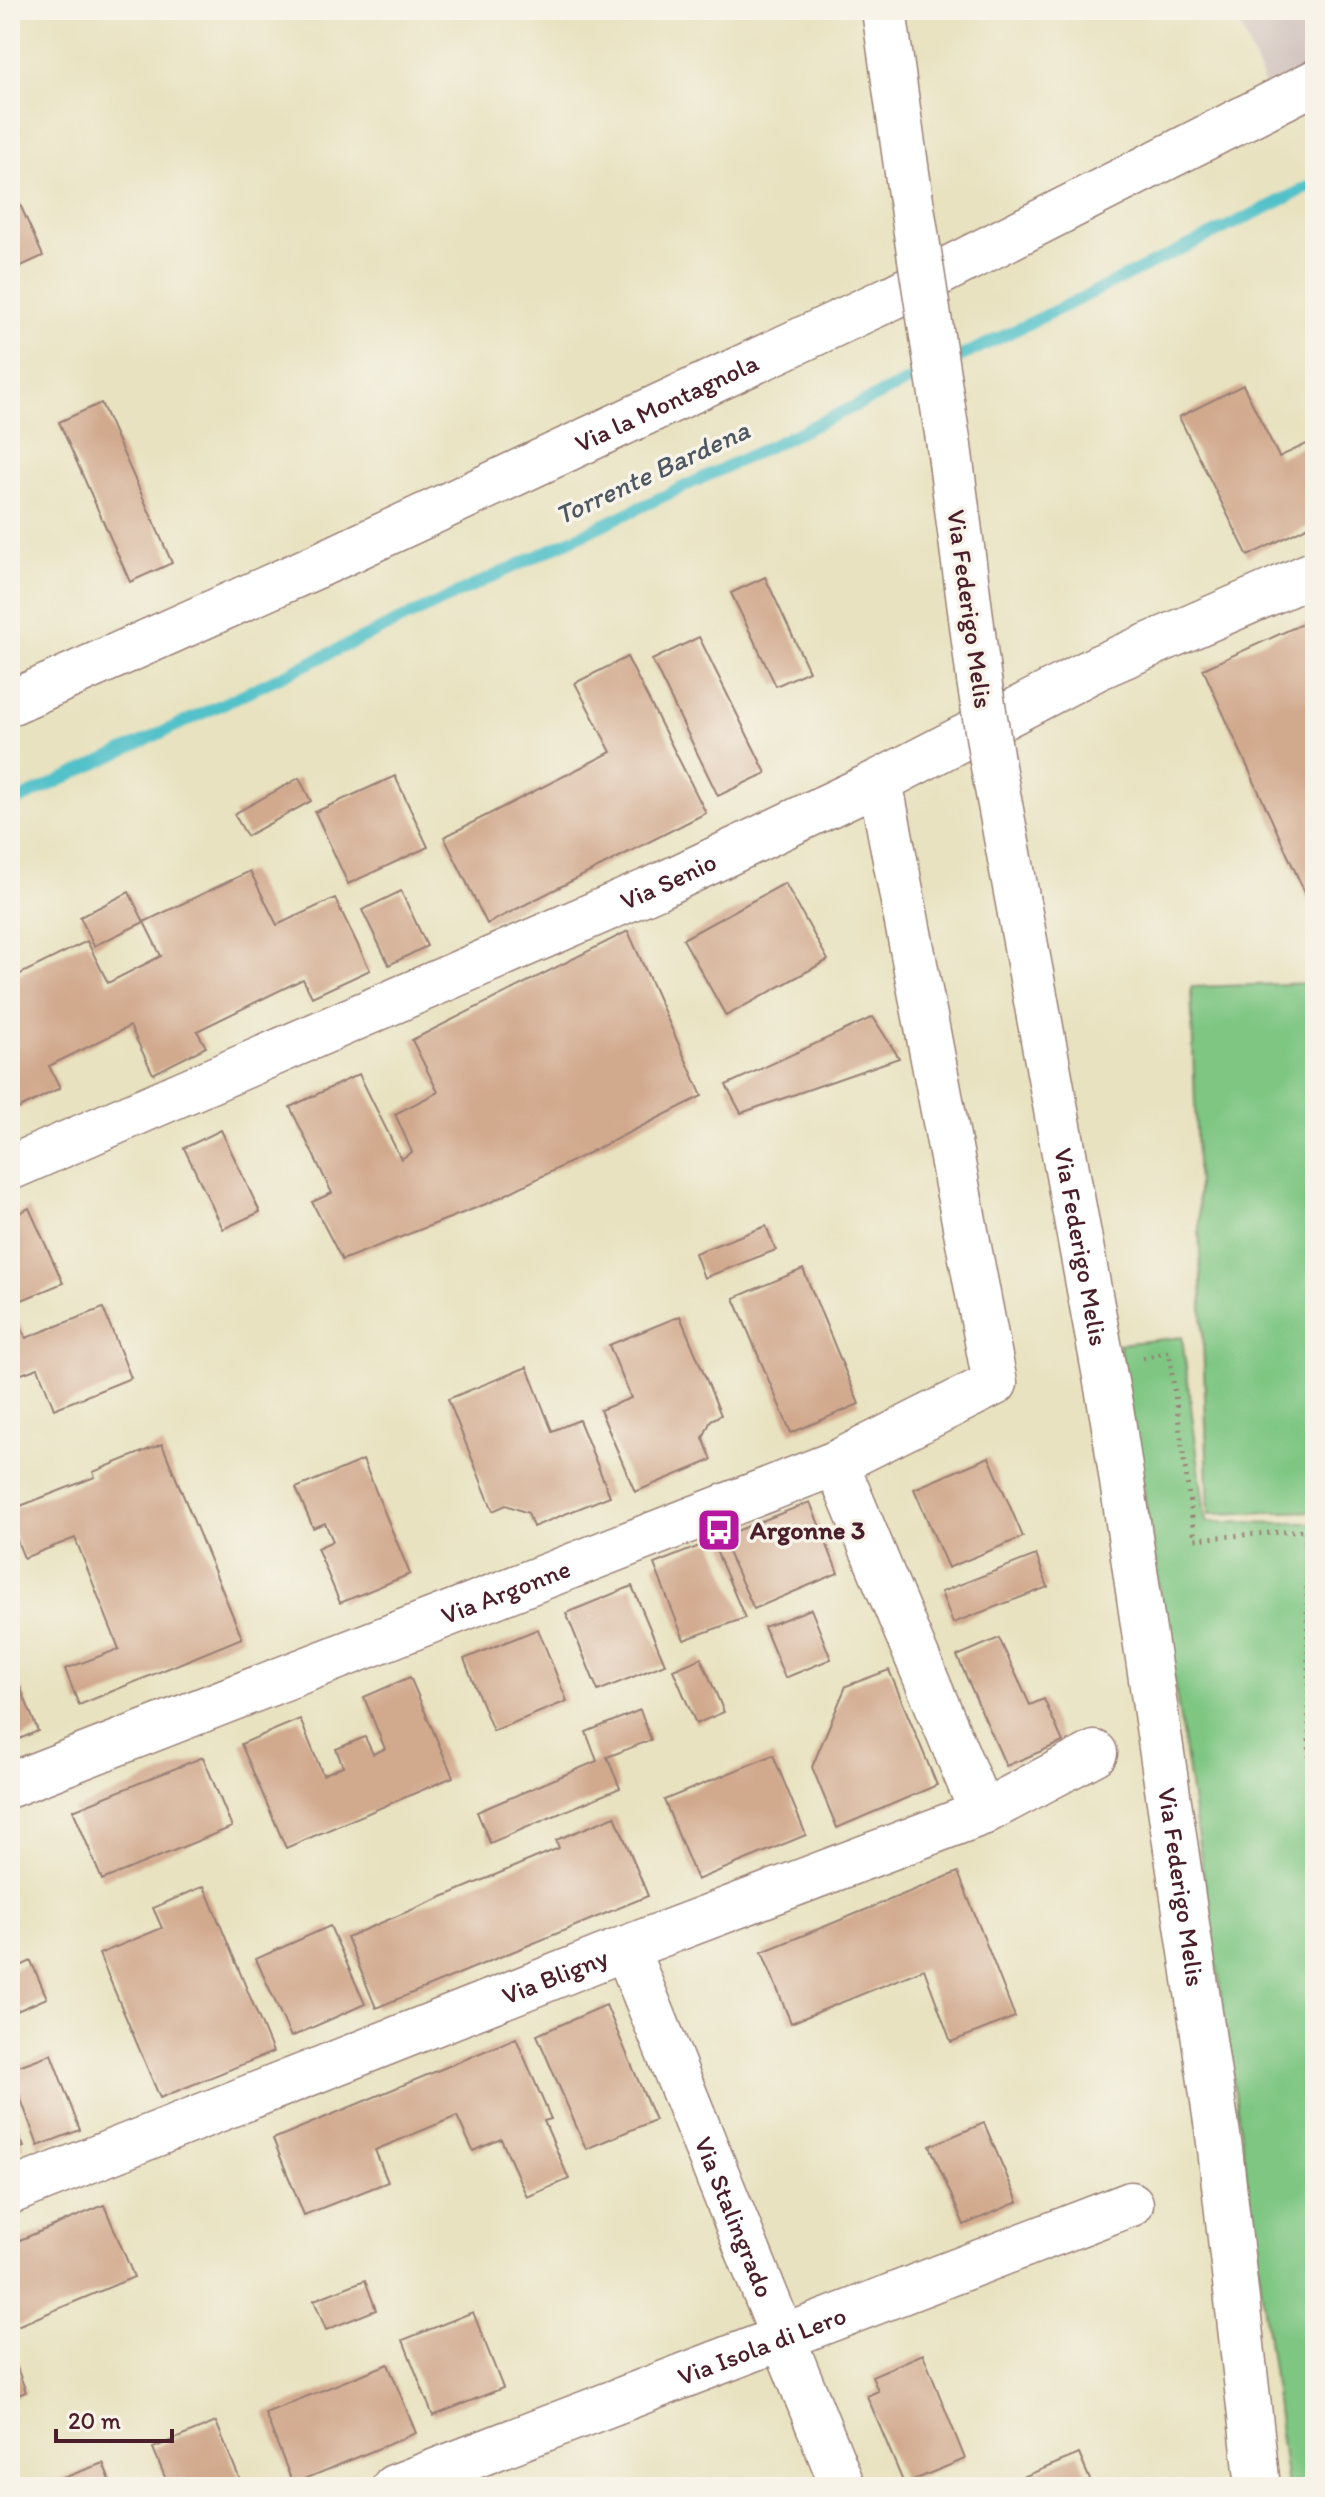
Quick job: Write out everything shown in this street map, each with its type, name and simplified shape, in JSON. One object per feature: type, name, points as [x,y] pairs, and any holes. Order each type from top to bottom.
[{"type":"street","name":"Via Federigo Melis","points":[[884,10],[992,761],[1113,1420],[1220,2149],[1258,2487]]},
{"type":"street","name":"Via la Montagnola","points":[[10,703],[317,566],[893,297],[1315,82]]},
{"type":"street","name":"Via Senio","points":[[10,1168],[657,887],[880,781],[1099,667],[1315,573]]},
{"type":"street","name":"Via Argonne","points":[[10,1785],[836,1463],[995,1383],[880,781]]},
{"type":"street","points":[[836,1463],[982,1813]]},
{"type":"street","name":"Via Bligny","points":[[10,2192],[626,1948],[982,1813],[1095,1753]]},
{"type":"street","name":"Via Stalingrado","points":[[626,1948],[843,2487]]},
{"type":"street","name":"Via Isola di Lero","points":[[394,2487],[1131,2204]]},
{"type":"path","points":[[1143,1358],[1169,1352],[1195,1539],[1306,1530],[1315,2141]]},
{"type":"shaded area","points":[[1234,10],[1315,10],[1315,82],[1272,103]]},
{"type":"green space","points":[[1315,983],[1315,1511],[1209,1514],[1191,987]]},
{"type":"green space","points":[[1182,1337],[1206,1522],[1315,1523],[1315,2487],[1287,2487],[1209,1915],[1119,1344]]},
{"type":"building","points":[[10,182],[43,256],[10,271]]},
{"type":"building","points":[[1243,385],[1279,457],[1315,440],[1315,523],[1248,556],[1179,417]]},
{"type":"building","points":[[101,403],[172,563],[130,582],[59,422]]},
{"type":"building","points":[[765,577],[809,671],[776,686],[731,593]]},
{"type":"building","points":[[1315,618],[1315,915],[1203,669]]},
{"type":"building","points":[[699,637],[766,773],[718,796],[652,660]]},
{"type":"building","points":[[627,657],[706,813],[487,924],[444,837],[611,752],[575,683]]},
{"type":"building","points":[[395,776],[428,847],[348,884],[315,812]]},
{"type":"building","points":[[299,778],[311,801],[247,836],[234,814]]},
{"type":"building","points":[[250,871],[277,925],[335,898],[370,970],[312,997],[303,979],[197,1031],[206,1047],[153,1074],[130,1026],[49,1066],[60,1088],[14,1111],[10,1102],[10,979],[87,941],[108,983],[161,956],[144,922]]},
{"type":"building","points":[[785,883],[828,960],[726,1016],[683,939]]},
{"type":"building","points":[[401,891],[427,946],[389,965],[362,910]]},
{"type":"building","points":[[129,892],[144,922],[94,946],[80,917]]},
{"type":"building","points":[[628,931],[702,1096],[491,1202],[342,1260],[312,1202],[332,1193],[290,1107],[359,1074],[401,1159],[412,1152],[395,1114],[438,1092],[412,1040]]},
{"type":"building","points":[[873,1017],[899,1058],[741,1113],[726,1085]]},
{"type":"building","points":[[221,1130],[260,1212],[223,1229],[184,1148]]},
{"type":"building","points":[[29,1208],[63,1283],[10,1305],[10,1217]]},
{"type":"building","points":[[766,1226],[776,1250],[704,1278],[695,1253]]},
{"type":"building","points":[[803,1269],[859,1404],[791,1433],[734,1298]]},
{"type":"building","points":[[103,1308],[131,1378],[54,1409],[38,1368],[10,1378],[10,1327],[19,1323],[26,1338]]},
{"type":"building","points":[[680,1316],[721,1415],[711,1420],[703,1438],[712,1460],[635,1492],[600,1410],[631,1398],[609,1345]]},
{"type":"building","points":[[527,1367],[552,1431],[579,1420],[610,1496],[533,1527],[528,1513],[506,1505],[493,1511],[448,1399]]},
{"type":"building","points":[[162,1444],[242,1638],[79,1705],[65,1669],[119,1649],[75,1538],[24,1558],[10,1523],[10,1510],[95,1477],[93,1472]]},
{"type":"building","points":[[989,1457],[1023,1537],[948,1568],[914,1489]]},
{"type":"building","points":[[363,1460],[410,1574],[340,1603],[317,1548],[333,1541],[325,1523],[313,1528],[296,1488]]},
{"type":"building","points":[[810,1502],[838,1573],[754,1609],[721,1537]]},
{"type":"building","points":[[712,1541],[745,1618],[684,1640],[654,1564]]},
{"type":"building","points":[[1036,1555],[1048,1587],[953,1623],[941,1592]]},
{"type":"building","points":[[632,1586],[665,1664],[598,1691],[566,1613]]},
{"type":"building","points":[[811,1609],[831,1659],[785,1678],[764,1627]]},
{"type":"building","points":[[538,1629],[567,1701],[493,1731],[464,1659]]},
{"type":"building","points":[[999,1638],[1030,1705],[1044,1699],[1063,1742],[1006,1766],[957,1656]]},
{"type":"building","points":[[701,1658],[724,1712],[696,1724],[673,1670]]},
{"type":"building","points":[[10,1662],[38,1731],[10,1743]]},
{"type":"building","points":[[889,1670],[937,1785],[837,1828],[812,1767],[846,1686]]},
{"type":"building","points":[[410,1677],[453,1777],[286,1848],[241,1744],[300,1719],[323,1775],[343,1766],[336,1749],[365,1737],[373,1754],[385,1749],[364,1697]]},
{"type":"building","points":[[640,1710],[651,1740],[607,1757],[620,1788],[490,1843],[477,1812],[597,1761],[586,1732]]},
{"type":"building","points":[[773,1755],[806,1835],[697,1880],[664,1800]]},
{"type":"building","points":[[203,1757],[232,1827],[102,1880],[73,1810]]},
{"type":"building","points":[[615,1816],[648,1896],[376,2008],[347,1937],[559,1848],[556,1840]]},
{"type":"building","points":[[958,1872],[1015,2017],[951,2042],[924,1969],[791,2023],[762,1952]]},
{"type":"building","points":[[204,1886],[273,2052],[160,2098],[99,1954],[162,1928],[153,1908]]},
{"type":"building","points":[[330,1926],[365,2004],[291,2037],[256,1959]]},
{"type":"building","points":[[31,1961],[47,1998],[10,2014],[10,1971]]},
{"type":"building","points":[[606,2005],[655,2120],[586,2149],[537,2035]]},
{"type":"building","points":[[516,2038],[551,2119],[544,2121],[569,2179],[527,2197],[501,2139],[473,2151],[457,2116],[375,2150],[388,2182],[304,2215],[273,2139]]},
{"type":"building","points":[[51,2054],[80,2130],[38,2146],[10,2069]]},
{"type":"building","points":[[10,2114],[24,2147],[10,2152]]},
{"type":"building","points":[[984,2123],[1018,2202],[964,2225],[930,2146]]},
{"type":"building","points":[[104,2205],[134,2277],[10,2329],[10,2244]]},
{"type":"building","points":[[365,2280],[376,2310],[326,2330],[314,2300]]},
{"type":"building","points":[[473,2312],[503,2388],[433,2416],[403,2340]]},
{"type":"building","points":[[923,2354],[965,2459],[904,2484],[867,2396],[878,2391],[872,2376]]},
{"type":"building","points":[[15,2362],[26,2392],[10,2398],[10,2364]]},
{"type":"building","points":[[388,2364],[416,2433],[293,2484],[265,2413]]},
{"type":"building","points":[[216,2422],[243,2487],[169,2487],[153,2448]]},
{"type":"building","points":[[1079,2454],[1093,2487],[999,2487]]},
{"type":"building","points":[[103,2463],[113,2487],[58,2487],[55,2481]]},
{"type":"waterway","name":"Torrente Bardena","points":[[10,804],[989,343],[1315,184]]},
{"type":"place","name":"Argonne 3","points":[[719,1530]]}]
